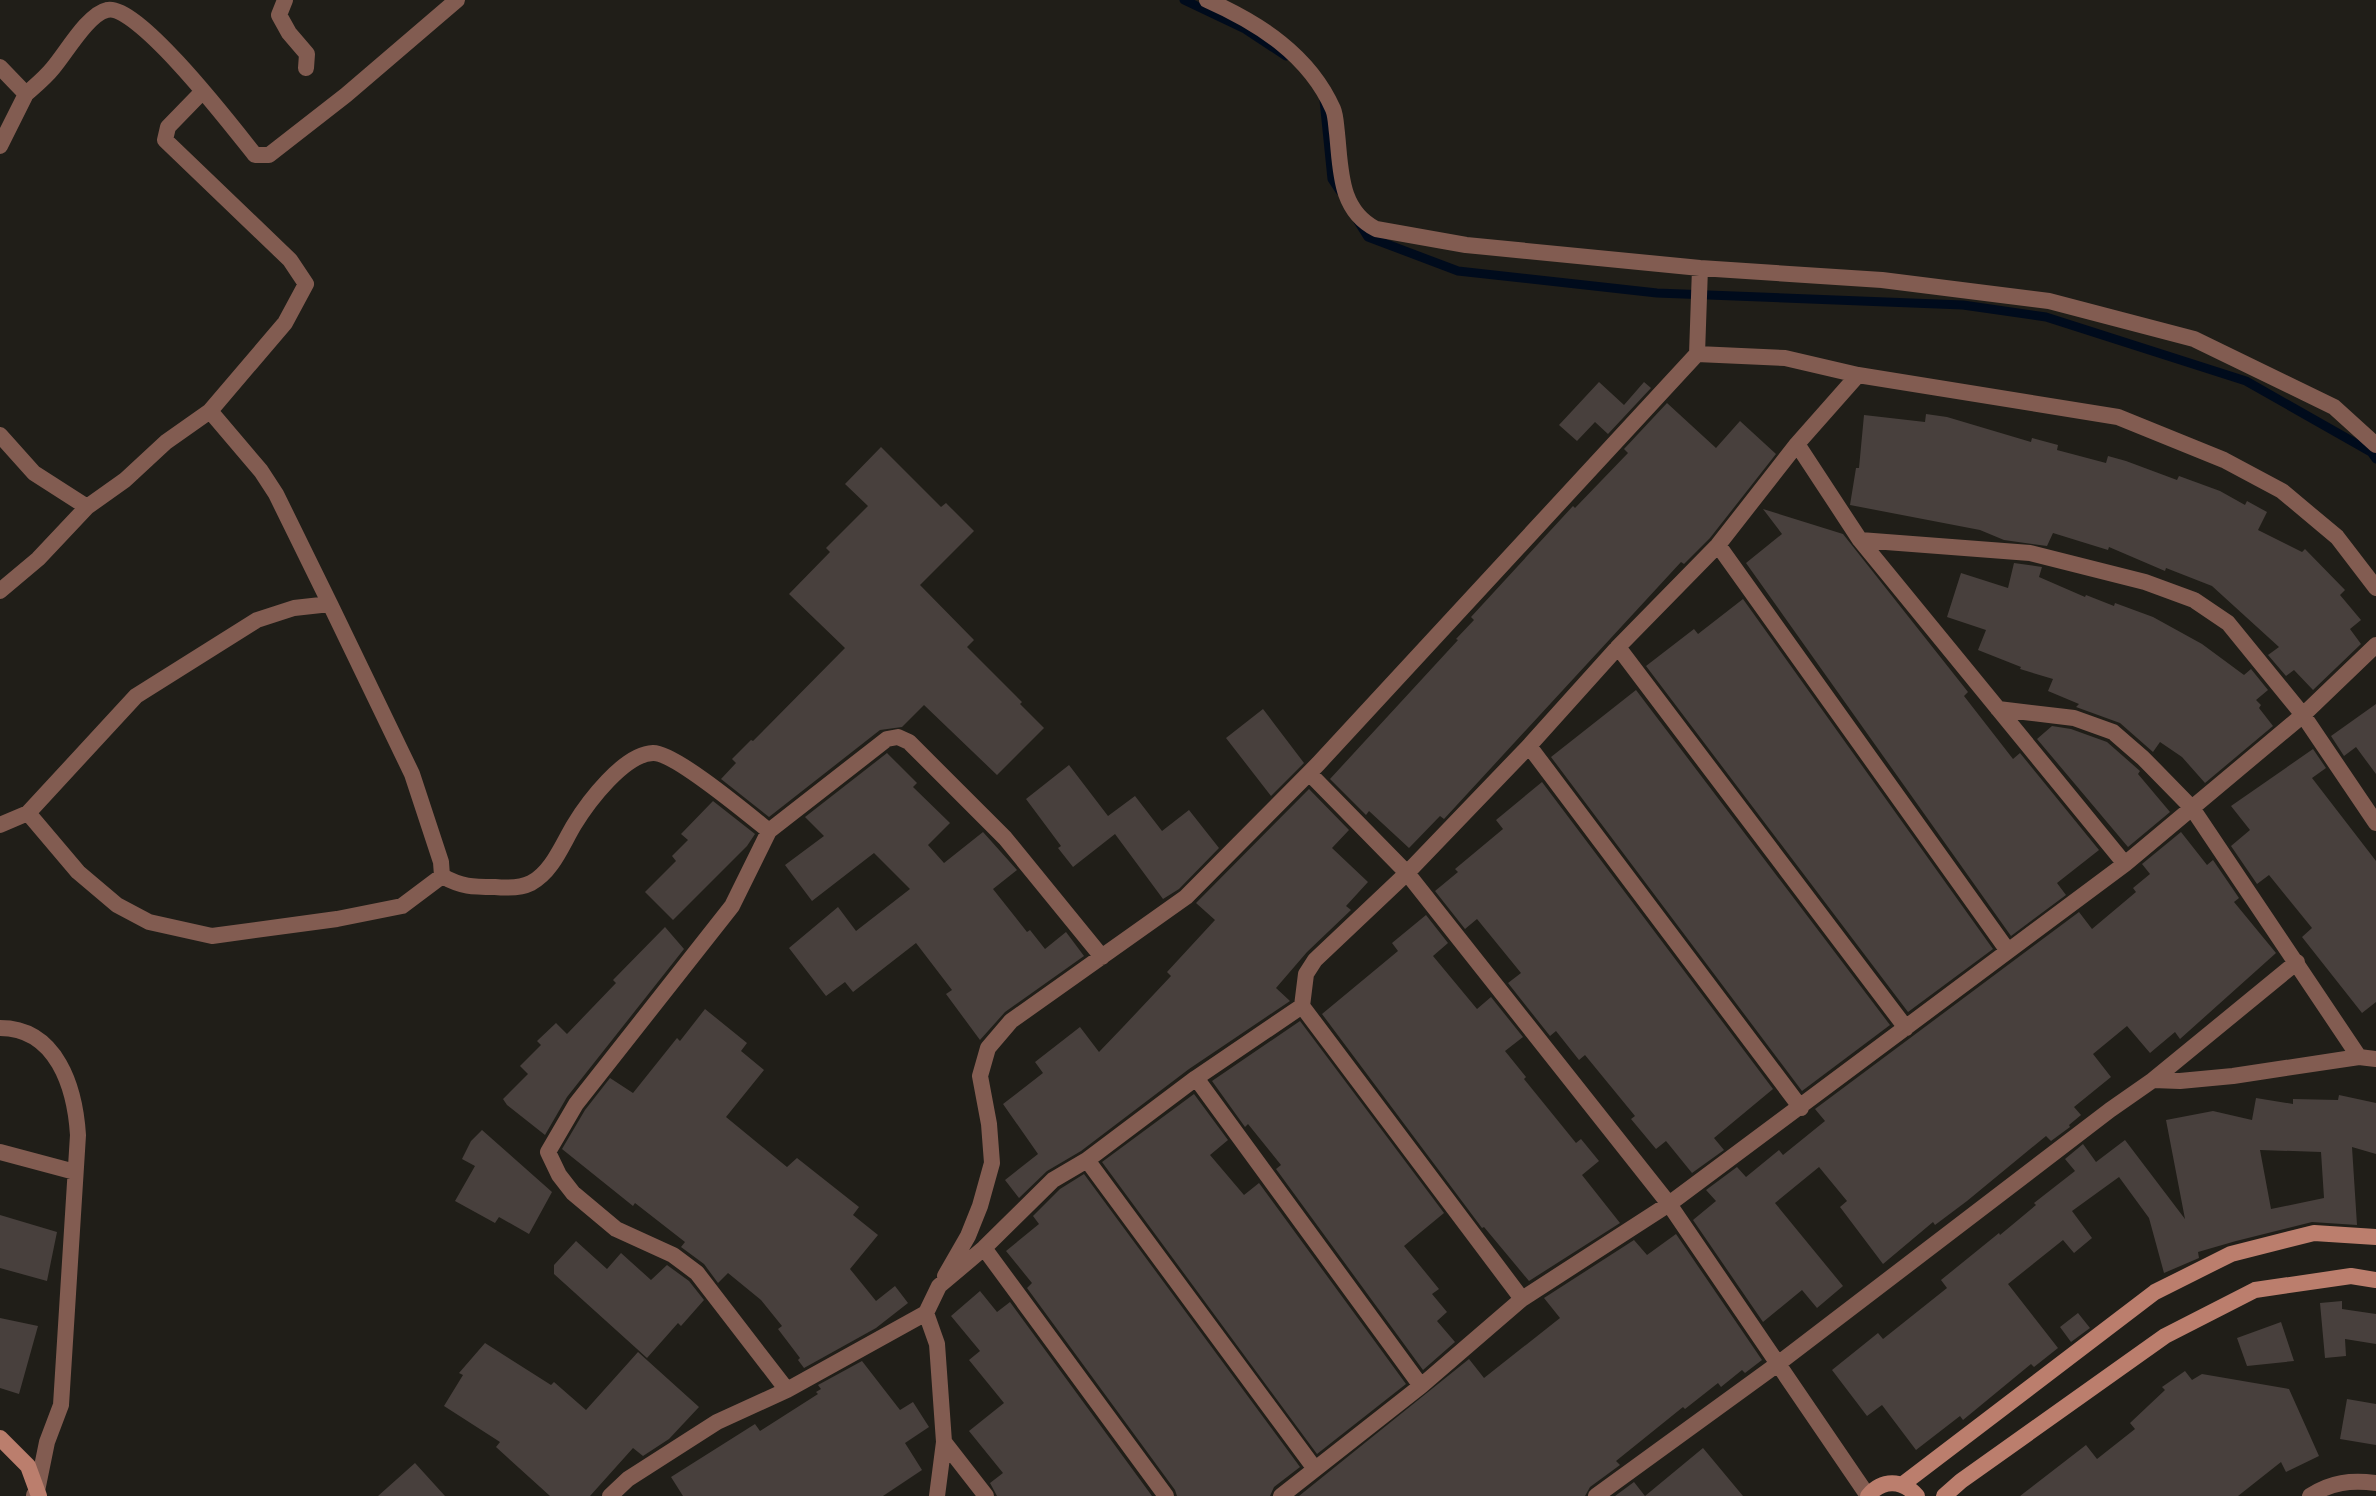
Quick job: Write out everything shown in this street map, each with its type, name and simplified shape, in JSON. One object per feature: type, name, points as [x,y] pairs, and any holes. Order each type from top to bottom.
[{"type":"street","points":[[285,0],[279,15],[307,54],[306,68]]},
{"type":"street","points":[[0,146],[26,94],[51,71],[90,22],[106,10],[117,10],[158,41],[255,155],[269,155],[346,95],[457,0]]},
{"type":"street","points":[[1207,0],[1262,29],[1302,59],[1334,111],[1344,192],[1363,223],[1376,229],[1466,245],[1700,268],[1882,280],[2049,301],[2194,339],[2334,407],[2376,445]]},
{"type":"street","points":[[0,67],[26,94]]},
{"type":"street","points":[[0,591],[38,559],[87,507],[125,480],[166,442],[210,411],[285,323],[306,284],[290,260],[165,140],[168,127],[203,91]]},
{"type":"street","points":[[610,1496],[628,1479],[717,1422],[787,1390],[926,1313],[972,1226],[992,1163],[980,1076],[988,1048],[1011,1021],[1186,897],[1309,773],[1698,349],[1700,268]]},
{"type":"street","points":[[1698,349],[1785,358],[1858,375],[2118,417],[2224,460],[2282,491],[2337,537],[2376,588]]},
{"type":"street","points":[[1522,1299],[1302,1006],[1306,974],[1315,960],[1407,873],[1718,545],[1797,444],[1858,375]]},
{"type":"street","points":[[210,411],[261,471],[276,494],[412,774],[441,862],[442,876]]},
{"type":"street","points":[[0,435],[34,473],[87,507]]},
{"type":"street","points":[[1797,444],[1860,540],[2125,864]]},
{"type":"street","points":[[1860,540],[2030,553],[2145,582],[2194,600],[2228,623],[2303,715],[2376,823]]},
{"type":"street","points":[[1718,545],[2008,951]]},
{"type":"street","points":[[0,825],[28,813],[136,696],[257,620],[294,608],[330,604]]},
{"type":"street","points":[[1281,1496],[1421,1386],[1522,1299],[1669,1204],[2125,864],[2303,715],[2376,645]]},
{"type":"street","points":[[1618,647],[1906,1028]]},
{"type":"street","points":[[1998,709],[2074,718],[2113,732],[2143,758],[2192,808],[2297,962],[2368,1058],[2233,1076],[2153,1080]]},
{"type":"street","points":[[787,1390],[697,1273],[673,1255],[616,1229],[573,1193],[559,1175],[548,1152],[576,1104],[732,906],[769,831],[887,739],[898,737],[909,742],[1005,838],[1102,957]]},
{"type":"street","points":[[1529,746],[1801,1108]]},
{"type":"street","points":[[442,876],[462,886],[509,888],[529,884],[547,871],[576,821],[615,773],[634,758],[654,752],[718,790],[769,831]]},
{"type":"street","points":[[1309,773],[1407,873],[1669,1204],[1868,1496],[1884,1484],[1903,1484],[2155,1292],[2231,1254],[2314,1233],[2376,1237]]},
{"type":"street","points":[[28,813],[78,872],[117,905],[149,922],[212,936],[337,919],[402,906],[442,876]]},
{"type":"street","points":[[1596,1496],[1779,1363],[2153,1080],[2297,962]]},
{"type":"street","points":[[939,1286],[984,1248],[1053,1180],[1087,1160],[1196,1078],[1302,1006]]},
{"type":"street","points":[[0,1028],[17,1028],[38,1039],[58,1060],[76,1109],[78,1135],[61,1405],[47,1442],[36,1494]]},
{"type":"street","points":[[1196,1078],[1421,1386]]},
{"type":"street","points":[[0,1152],[75,1172]]},
{"type":"street","points":[[1087,1160],[1315,1469]]},
{"type":"street","points":[[984,1248],[1166,1496]]},
{"type":"street","points":[[1944,1496],[2165,1336],[2255,1290],[2351,1276],[2376,1280]]},
{"type":"street","points":[[926,1313],[937,1344],[944,1442],[937,1496]]},
{"type":"street","points":[[0,1438],[28,1466],[36,1494]]},
{"type":"street","points":[[944,1442],[986,1496]]},
{"type":"street","points":[[2310,1496],[2325,1486],[2353,1481],[2376,1483]]},
{"type":"street","points":[[1903,1484],[1917,1496]]},
{"type":"building","points":[[1599,382],[1624,405],[1644,382],[1651,388],[1608,434],[1595,422],[1577,441],[1559,425]]},
{"type":"building","points":[[1667,403],[1716,448],[1740,421],[1776,454],[1710,538],[1684,564],[1681,562],[1444,819],[1440,816],[1409,848],[1369,811],[1366,815],[1330,779],[1458,640],[1474,620],[1471,617],[1573,506],[1575,508],[1628,453],[1624,449]]},
{"type":"building","points":[[1926,414],[1947,417],[2031,442],[2032,438],[2058,445],[2057,450],[2106,463],[2108,456],[2177,480],[2179,476],[2220,491],[2245,505],[2247,501],[2267,512],[2258,530],[2302,552],[2305,549],[2345,590],[2340,595],[2361,620],[2350,629],[2361,644],[2313,690],[2294,670],[2286,676],[2268,655],[2279,647],[2212,586],[2166,568],[2165,571],[2109,547],[2108,550],[2053,533],[2047,546],[2004,540],[1980,530],[1850,505],[1856,468],[1859,468],[1864,415],[1925,422]]},
{"type":"building","points":[[881,447],[941,507],[946,503],[974,531],[920,585],[974,640],[967,647],[1044,728],[997,775],[924,705],[902,727],[880,730],[769,817],[721,779],[736,763],[732,759],[845,648],[789,594],[830,552],[826,548],[868,506],[845,484]]},
{"type":"building","points":[[1763,509],[1843,534],[1968,692],[1964,696],[2013,759],[2020,753],[2099,850],[2057,883],[2066,895],[2011,936],[1746,563],[1782,534]]},
{"type":"building","points":[[2014,563],[2042,567],[2039,577],[2085,597],[2114,606],[2115,603],[2153,617],[2202,644],[2244,675],[2251,669],[2268,690],[2256,700],[2273,726],[2205,783],[2182,757],[2160,742],[2153,752],[2120,723],[2076,707],[2079,704],[2048,691],[2053,679],[2020,669],[1978,650],[1986,630],[1947,617],[1961,573],[2008,588]]},
{"type":"building","points":[[1743,599],[1993,949],[1908,1012],[1646,666],[1694,629],[1698,634]]},
{"type":"building","points":[[1636,690],[1890,1025],[1802,1091],[1551,757]]},
{"type":"building","points":[[2376,704],[2376,774],[2356,747],[2344,756],[2331,736]]},
{"type":"building","points":[[1263,709],[1304,763],[1271,796],[1226,738]]},
{"type":"building","points":[[2052,726],[2071,729],[2107,742],[2140,771],[2138,774],[2170,812],[2128,847],[2037,739]]},
{"type":"building","points":[[2313,749],[2326,768],[2312,778],[2376,861],[2376,1002],[2362,1013],[2302,937],[2312,928],[2269,875],[2257,884],[2231,846],[2250,830],[2231,806]]},
{"type":"building","points":[[887,753],[917,783],[913,787],[950,823],[928,845],[944,863],[983,832],[1017,870],[993,889],[1027,932],[1030,930],[1045,949],[1066,932],[1084,956],[1005,1012],[980,1040],[946,994],[952,990],[916,943],[853,992],[845,982],[826,996],[789,948],[838,907],[856,931],[910,889],[874,853],[812,901],[785,865],[824,836],[805,817]]},
{"type":"building","points":[[1069,765],[1108,816],[1135,796],[1162,831],[1189,810],[1219,848],[1179,889],[1163,899],[1115,834],[1073,867],[1026,799]]},
{"type":"building","points":[[1542,782],[1773,1089],[1714,1138],[1724,1150],[1692,1173],[1666,1141],[1656,1149],[1631,1119],[1635,1116],[1585,1055],[1579,1060],[1556,1031],[1550,1036],[1508,983],[1521,973],[1477,919],[1465,929],[1435,891],[1458,872],[1455,869],[1503,829],[1496,820]]},
{"type":"building","points":[[1309,789],[1349,830],[1332,848],[1368,882],[1346,906],[1351,910],[1307,952],[1276,988],[1290,1001],[1189,1069],[1081,1151],[1047,1171],[1019,1198],[1005,1180],[1038,1154],[1003,1104],[1043,1073],[1035,1062],[1080,1027],[1099,1052],[1171,976],[1167,972],[1215,920],[1196,903]]},
{"type":"building","points":[[713,801],[755,834],[747,846],[673,920],[645,892],[676,861],[672,856],[688,840],[681,834]]},
{"type":"building","points":[[2181,832],[2207,865],[2213,860],[2239,898],[2234,902],[2276,953],[2180,1039],[2175,1032],[2150,1053],[2127,1026],[2093,1054],[2111,1077],[2074,1107],[2081,1115],[2070,1127],[2051,1141],[2046,1136],[1883,1264],[1840,1207],[1847,1201],[1819,1167],[1775,1203],[1843,1286],[1817,1308],[1802,1290],[1763,1322],[1693,1220],[1716,1201],[1706,1190],[1737,1167],[1746,1177],[1779,1150],[1783,1155],[1825,1121],[1815,1109],[2079,912],[2092,929],[2136,892],[2133,888],[2150,874],[2142,864]]},
{"type":"building","points":[[1426,915],[1448,943],[1433,956],[1477,1009],[1491,997],[1523,1037],[1505,1051],[1576,1143],[1581,1139],[1599,1161],[1582,1175],[1620,1223],[1529,1281],[1482,1228],[1322,1014],[1398,951],[1392,943]]},
{"type":"building","points":[[665,927],[684,949],[567,1097],[545,1135],[503,1099],[528,1074],[520,1066],[541,1045],[537,1041],[556,1023],[567,1034],[616,983],[613,980]]},
{"type":"building","points":[[705,1009],[747,1043],[741,1051],[764,1070],[726,1117],[787,1167],[797,1158],[859,1207],[853,1215],[878,1235],[850,1269],[876,1301],[895,1286],[908,1303],[876,1328],[804,1368],[778,1329],[782,1326],[761,1300],[728,1273],[718,1283],[704,1264],[681,1247],[685,1242],[635,1203],[633,1206],[562,1149],[585,1110],[610,1078],[633,1093]]},
{"type":"building","points":[[1300,1021],[1444,1213],[1404,1246],[1439,1289],[1432,1294],[1447,1312],[1437,1321],[1455,1342],[1423,1370],[1276,1169],[1281,1165],[1248,1124],[1245,1127],[1212,1081]]},
{"type":"building","points":[[1194,1094],[1228,1140],[1210,1155],[1244,1195],[1259,1183],[1406,1384],[1317,1454],[1102,1162]]},
{"type":"building","points":[[2339,1095],[2376,1103],[2376,1154],[2352,1147],[2357,1225],[2312,1222],[2198,1252],[2199,1258],[2164,1273],[2149,1218],[2119,1177],[2072,1211],[2092,1238],[2074,1253],[2063,1240],[2008,1284],[2058,1348],[2034,1367],[2031,1364],[1963,1420],[1960,1416],[1916,1450],[1882,1405],[1867,1416],[1832,1370],[1878,1333],[1883,1339],[1947,1288],[1941,1280],[2075,1171],[2065,1159],[2083,1144],[2096,1162],[2125,1140],[2185,1219],[2166,1120],[2213,1111],[2252,1120],[2256,1098],[2293,1104],[2293,1099],[2338,1100]],"holes":[[[2260,1150],[2321,1152],[2324,1198],[2271,1209]]]},
{"type":"building","points":[[482,1130],[552,1192],[529,1234],[499,1217],[495,1223],[455,1201],[475,1166],[462,1159],[471,1141]]},
{"type":"building","points":[[1084,1174],[1300,1467],[1274,1487],[1270,1496],[1177,1496],[1027,1288],[1032,1283],[1006,1251],[1039,1224],[1033,1216],[1060,1189]]},
{"type":"building","points":[[0,1215],[57,1232],[47,1281],[0,1268]]},
{"type":"building","points":[[1676,1234],[1762,1360],[1745,1373],[1742,1370],[1721,1387],[1718,1383],[1685,1409],[1683,1407],[1616,1461],[1620,1465],[1590,1487],[1585,1496],[1299,1496],[1469,1359],[1484,1378],[1560,1318],[1544,1298],[1634,1240],[1647,1255]]},
{"type":"building","points":[[576,1241],[607,1269],[621,1253],[651,1280],[667,1265],[689,1281],[704,1300],[681,1326],[678,1323],[647,1358],[554,1274],[554,1265]]},
{"type":"building","points":[[980,1291],[997,1312],[1010,1302],[1152,1496],[997,1496],[990,1483],[1003,1473],[969,1431],[1004,1403],[969,1360],[980,1351],[951,1316]]},
{"type":"building","points":[[2342,1301],[2342,1309],[2376,1314],[2376,1344],[2345,1339],[2346,1356],[2325,1358],[2320,1303]]},
{"type":"building","points":[[2078,1313],[2090,1328],[2071,1342],[2060,1327]]},
{"type":"building","points":[[0,1318],[38,1326],[19,1394],[0,1388]]},
{"type":"building","points":[[2281,1322],[2294,1361],[2247,1366],[2237,1338]]},
{"type":"building","points":[[485,1343],[551,1385],[554,1382],[586,1410],[638,1352],[699,1407],[669,1439],[643,1456],[633,1448],[590,1496],[550,1496],[496,1447],[500,1442],[444,1406],[463,1375],[459,1373]]},
{"type":"building","points":[[862,1361],[900,1410],[913,1402],[929,1427],[905,1443],[922,1470],[883,1496],[683,1496],[671,1477],[755,1424],[760,1431],[818,1394],[816,1392],[821,1389],[818,1385]]},
{"type":"building","points":[[2185,1371],[2192,1380],[2202,1374],[2289,1389],[2319,1456],[2286,1472],[2281,1462],[2238,1496],[2020,1496],[2086,1445],[2097,1459],[2135,1429],[2130,1423],[2165,1390],[2162,1387]]},
{"type":"building","points":[[2347,1399],[2376,1404],[2376,1445],[2340,1439]]},
{"type":"building","points":[[1703,1448],[1743,1496],[1645,1496]]},
{"type":"building","points":[[415,1463],[445,1496],[378,1496]]},
{"type":"building","points":[[1634,1482],[1645,1496],[1615,1496]]},
{"type":"waterway","points":[[1184,0],[1245,29],[1286,56]]},
{"type":"waterway","points":[[1324,100],[1332,179],[1340,191]]},
{"type":"waterway","points":[[1358,221],[1368,237],[1458,271],[1657,293],[1963,305],[2046,317],[2246,381],[2371,452],[2376,459]]}]
